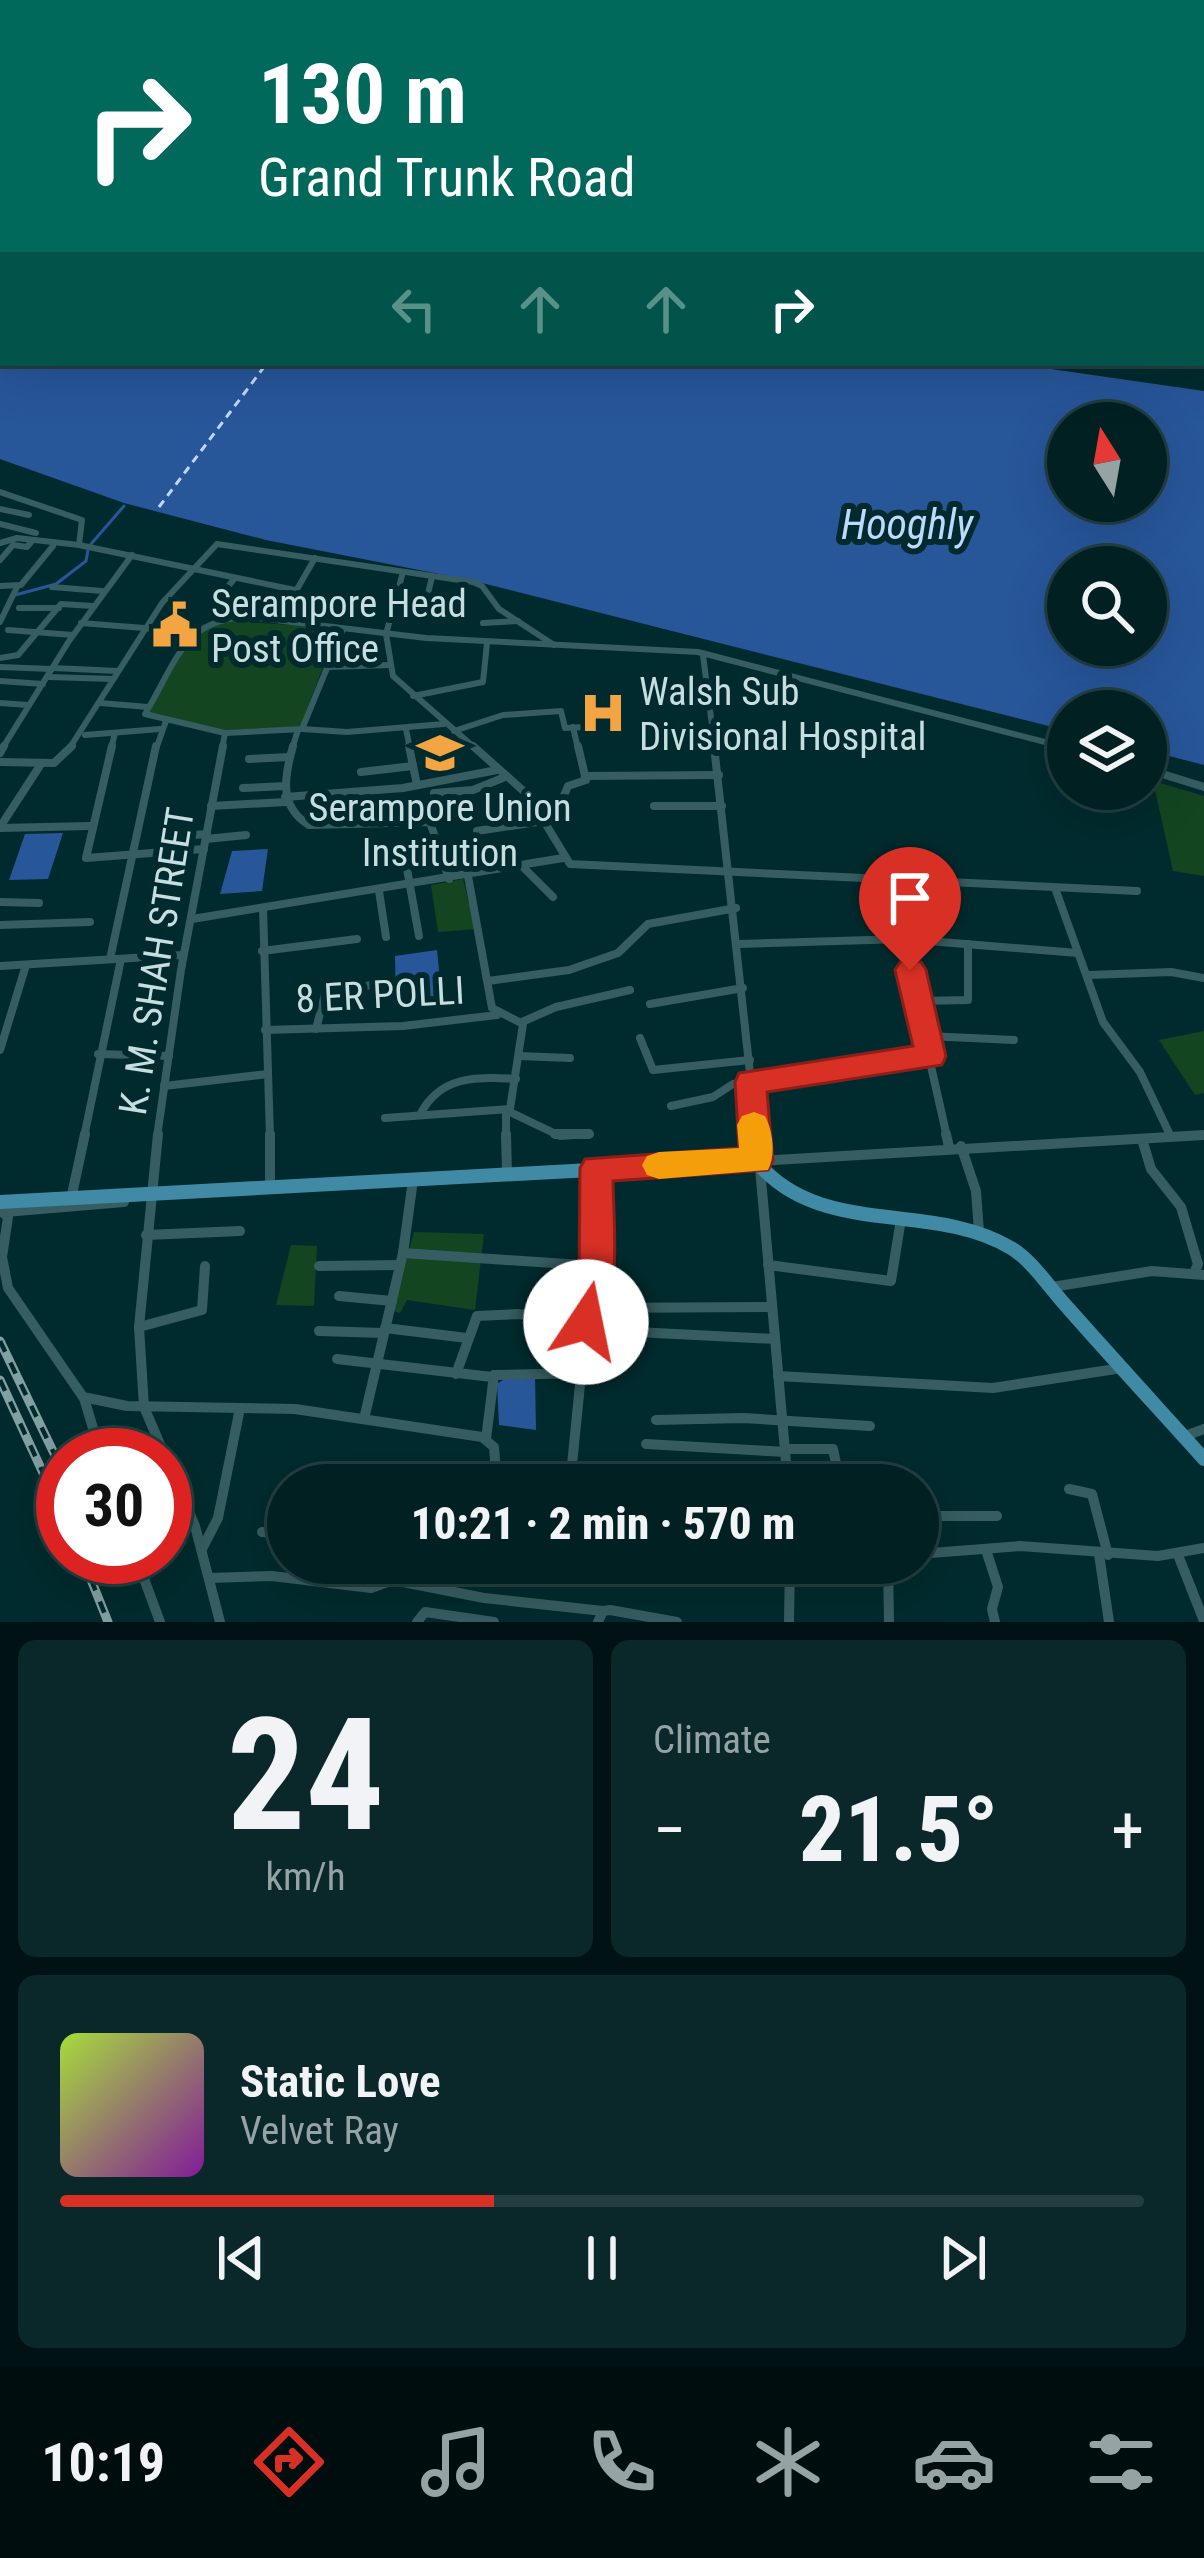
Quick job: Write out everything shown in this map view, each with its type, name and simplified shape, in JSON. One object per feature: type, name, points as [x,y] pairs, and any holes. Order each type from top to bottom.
[{"type":"main road","points":[[2,1208],[756,1161],[771,1185],[790,1198],[980,1233],[1015,1250],[1204,1459]]},
{"type":"street","points":[[227,0],[243,0]]},
{"type":"street","points":[[0,492],[82,520],[79,544]]},
{"type":"street","points":[[0,508],[12,496]]},
{"type":"street","points":[[0,508],[29,515]]},
{"type":"street","points":[[0,524],[53,546],[79,544],[296,591]]},
{"type":"street","points":[[0,543],[8,537],[34,537]]},
{"type":"street","points":[[0,560],[14,545],[27,547],[34,537]]},
{"type":"street","points":[[0,762],[56,763],[85,735],[115,675],[146,628],[216,544],[478,584],[499,609],[554,645]]},
{"type":"street","points":[[0,622],[5,598],[53,546]]},
{"type":"street","points":[[0,751],[81,623],[132,555]]},
{"type":"street","points":[[280,620],[315,558]]},
{"type":"street","points":[[403,572],[386,634],[389,665],[399,686],[538,808],[563,859]]},
{"type":"street","points":[[423,614],[432,577]]},
{"type":"street","points":[[235,578],[212,606],[250,617]]},
{"type":"street","points":[[0,586],[17,587]]},
{"type":"street","points":[[52,587],[104,591]]},
{"type":"street","points":[[0,663],[16,657],[64,604],[93,606]]},
{"type":"street","points":[[19,608],[60,608]]},
{"type":"street","points":[[163,725],[145,714],[194,632],[216,618],[250,617],[488,643],[702,654],[1047,743]]},
{"type":"street","points":[[483,622],[519,621]]},
{"type":"street","points":[[81,623],[194,632]]},
{"type":"street","points":[[343,629],[290,757],[286,795],[296,818],[309,825],[432,824],[462,808],[461,791]]},
{"type":"street","points":[[8,630],[74,634]]},
{"type":"street","points":[[412,697],[483,682],[488,643]]},
{"type":"street","points":[[702,654],[736,908],[787,1464]]},
{"type":"street","points":[[0,663],[49,674]]},
{"type":"street","points":[[328,667],[389,665]]},
{"type":"street","points":[[0,681],[49,674],[115,675]]},
{"type":"street","points":[[0,703],[29,705]]},
{"type":"street","points":[[100,703],[148,707]]},
{"type":"street","points":[[85,735],[163,725],[225,733],[448,728],[502,715],[561,711],[566,728],[584,728]]},
{"type":"street","points":[[69,1206],[132,855],[163,725]]},
{"type":"street","points":[[538,808],[562,800],[568,786],[585,781],[573,728]]},
{"type":"street","points":[[406,729],[417,784]]},
{"type":"street","points":[[115,733],[86,858],[246,835]]},
{"type":"street","name":"K. M. SHAH STREET","points":[[220,1622],[202,1550],[144,1407],[139,1327],[164,1086],[225,733]]},
{"type":"street","points":[[249,759],[290,757]]},
{"type":"street","points":[[0,828],[41,764]]},
{"type":"street","points":[[361,772],[413,766]]},
{"type":"street","points":[[211,806],[502,773]]},
{"type":"street","points":[[434,793],[461,791],[502,773]]},
{"type":"street","points":[[585,776],[719,775]]},
{"type":"street","points":[[1167,776],[1204,788]]},
{"type":"street","points":[[243,788],[286,795]]},
{"type":"street","points":[[654,806],[722,806]]},
{"type":"street","points":[[477,831],[544,820]]},
{"type":"street","points":[[432,824],[449,879]]},
{"type":"street","points":[[0,828],[90,826]]},
{"type":"street","points":[[167,837],[206,841]]},
{"type":"street","points":[[405,858],[419,936]]},
{"type":"street","points":[[192,919],[563,859],[588,868],[1137,891]]},
{"type":"street","points":[[523,867],[553,897]]},
{"type":"street","points":[[468,876],[492,1008],[499,1015],[522,1022],[549,1009],[630,990]]},
{"type":"street","points":[[890,880],[955,1147],[976,1191],[980,1233]]},
{"type":"street","points":[[1055,888],[1103,1022],[1140,1072],[1172,1137]]},
{"type":"street","points":[[379,891],[386,937]]},
{"type":"street","points":[[0,902],[39,902]]},
{"type":"street","points":[[263,908],[270,1193]]},
{"type":"street","points":[[488,981],[568,970],[618,953],[647,924],[736,908]]},
{"type":"street","points":[[0,925],[90,922]]},
{"type":"street","points":[[739,944],[903,939],[1078,953]]},
{"type":"street","points":[[262,951],[357,940]]},
{"type":"street","points":[[918,1001],[968,1000],[968,944]]},
{"type":"street","points":[[0,966],[183,955]]},
{"type":"street","points":[[0,1050],[26,965]]},
{"type":"street","points":[[1089,975],[1171,972],[1204,978]]},
{"type":"street","points":[[316,1029],[326,994],[371,985]]},
{"type":"street","points":[[650,1004],[744,988]]},
{"type":"street","name":"8 ER POLLI","points":[[265,1030],[404,1026],[499,1015]]},
{"type":"street","points":[[507,1173],[507,1112],[520,1056],[522,1022]]},
{"type":"street","points":[[926,1036],[1014,1040]]},
{"type":"street","points":[[640,1038],[653,1070],[750,1060]]},
{"type":"street","points":[[98,1054],[169,1056]]},
{"type":"street","points":[[520,1056],[570,1058]]},
{"type":"street","points":[[671,1106],[751,1082],[931,1056]]},
{"type":"street","points":[[164,1086],[268,1074]]},
{"type":"street","points":[[420,1114],[427,1098],[452,1082],[516,1079]]},
{"type":"street","points":[[385,1118],[507,1112],[561,1136],[589,1134]]},
{"type":"street","points":[[756,1161],[1204,1135]]},
{"type":"street","points":[[1052,1287],[1200,1273],[1181,1207],[1151,1169],[1142,1139]]},
{"type":"street","points":[[572,1464],[586,1322],[597,1266],[596,1168]]},
{"type":"street","points":[[93,1428],[83,1397],[8,1288],[2,1265],[2,1208],[413,1182],[402,1259],[364,1419]]},
{"type":"street","points":[[768,1265],[893,1281],[901,1217]]},
{"type":"street","points":[[146,1235],[241,1231]]},
{"type":"street","points":[[319,1266],[402,1259],[597,1266]]},
{"type":"street","points":[[139,1327],[202,1310],[205,1266]]},
{"type":"street","points":[[339,1296],[392,1301]]},
{"type":"street","points":[[591,1308],[771,1306]]},
{"type":"street","points":[[456,1374],[477,1316],[518,1314],[586,1322]]},
{"type":"street","points":[[319,1331],[467,1339]]},
{"type":"street","points":[[637,1332],[776,1339]]},
{"type":"street","points":[[337,1359],[492,1377],[504,1372],[582,1373]]},
{"type":"street","points":[[778,1376],[993,1388],[1124,1368]]},
{"type":"street","points":[[486,1439],[492,1377]]},
{"type":"street","points":[[83,1397],[144,1407],[295,1408],[364,1419],[486,1439],[494,1447],[495,1464]]},
{"type":"street","points":[[202,1550],[218,1518],[240,1408]]},
{"type":"street","points":[[656,1420],[870,1426]]},
{"type":"street","points":[[1184,1436],[1204,1429]]},
{"type":"street","points":[[646,1444],[706,1451],[832,1449],[836,1464]]},
{"type":"street","points":[[1070,1489],[1092,1494],[1104,1554],[1109,1622]]},
{"type":"street","points":[[939,1516],[997,1516]]},
{"type":"street","points":[[262,1532],[267,1532]]},
{"type":"street","points":[[939,1553],[1032,1546],[1178,1555],[1204,1548]]},
{"type":"street","points":[[986,1550],[998,1587],[992,1609],[995,1622]]},
{"type":"street","points":[[1178,1555],[1204,1621]]},
{"type":"street","points":[[209,1578],[267,1576]]},
{"type":"street","points":[[146,1584],[160,1622]]},
{"type":"street","points":[[338,1584],[371,1588],[380,1584]]},
{"type":"street","points":[[418,1584],[600,1617],[677,1622]]},
{"type":"street","points":[[448,1588],[450,1584]]},
{"type":"street","points":[[789,1622],[790,1584]]},
{"type":"street","points":[[888,1584],[889,1622]]},
{"type":"street","points":[[544,1622],[547,1605]]},
{"type":"street","points":[[417,1622],[425,1612],[494,1622]]},
{"type":"green space","points":[[218,620],[338,628],[300,727],[223,730],[149,712],[194,627]]},
{"type":"green space","points":[[1167,785],[1204,796],[1204,876],[1173,871],[1159,810],[1167,810]]},
{"type":"green space","points":[[463,879],[475,929],[438,932],[431,885]]},
{"type":"green space","points":[[1204,1031],[1204,1093],[1195,1095],[1159,1040]]},
{"type":"green space","points":[[414,1232],[484,1234],[475,1310],[407,1300],[400,1313],[393,1311]]},
{"type":"green space","points":[[291,1245],[317,1246],[314,1306],[276,1305]]},
{"type":"water","name":"Hooghly","points":[[0,366],[1030,366],[1204,391],[1204,765],[1167,755],[1167,690],[1047,690],[1047,726],[470,580],[266,540],[124,503],[0,459]]},
{"type":"water","points":[[63,833],[48,879],[9,880],[25,834]]},
{"type":"water","points":[[268,849],[262,891],[220,894],[232,851]]},
{"type":"water","points":[[437,950],[441,990],[422,1006],[396,1003],[395,956]]},
{"type":"water","points":[[510,1375],[535,1375],[536,1430],[499,1425],[497,1384]]},
{"type":"waterway","points":[[91,544],[124,506]]},
{"type":"waterway","points":[[15,595],[56,584],[86,561],[88,550]]},
{"type":"ferry route","points":[[159,507],[265,366]]},
{"type":"railway","points":[[0,1341],[42,1428]]},
{"type":"railway","points":[[0,1380],[36,1458]]},
{"type":"railway","points":[[93,1584],[108,1622]]},
{"type":"slow traffic","points":[[659,1165],[756,1161],[754,1125]]},
{"type":"place","name":"Serampore Head Post Office","points":[[175,625]]},
{"type":"place","name":"Walsh Sub Divisional Hospital","points":[[603,713]]},
{"type":"place","name":"Serampore Union Institution","points":[[440,753]]},
{"type":"route","points":[[586,1322],[596,1298],[596,1168],[756,1161],[751,1082],[931,1056],[910,970]]}]
